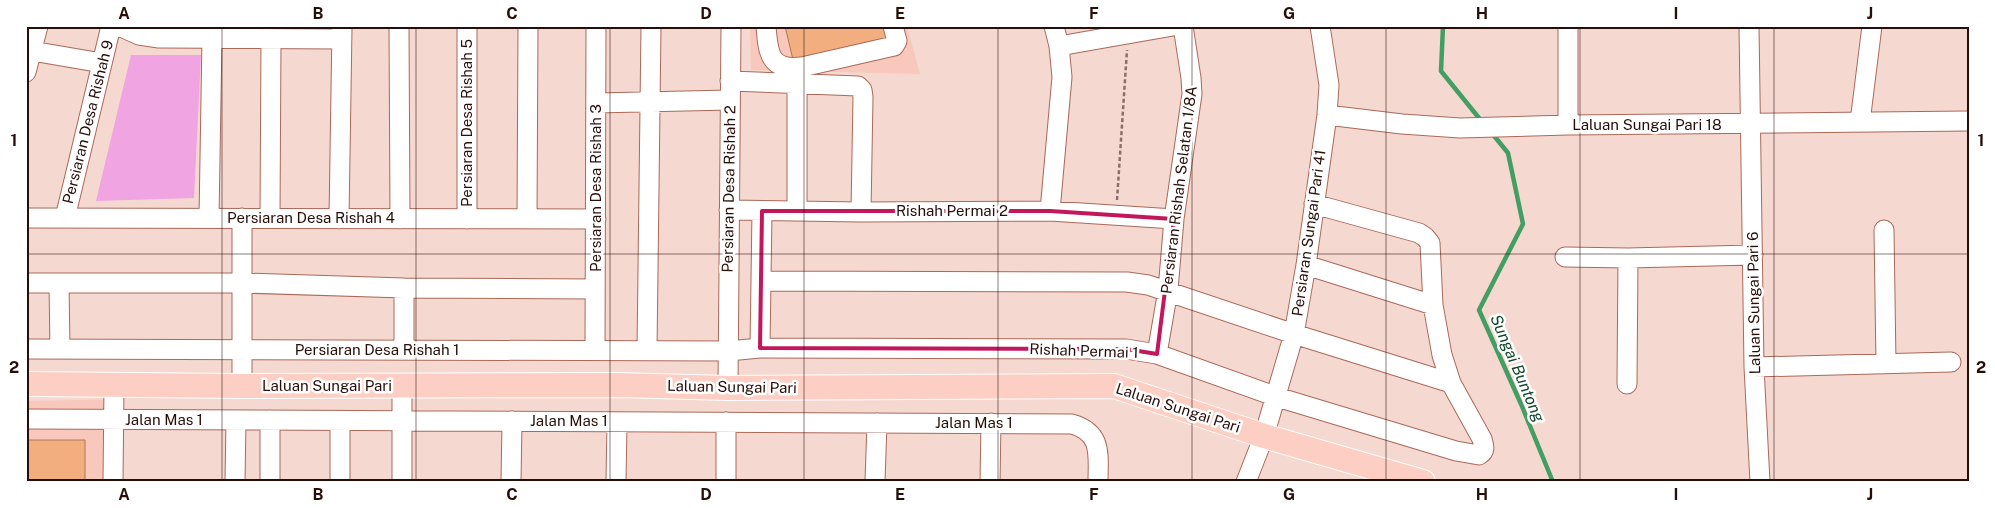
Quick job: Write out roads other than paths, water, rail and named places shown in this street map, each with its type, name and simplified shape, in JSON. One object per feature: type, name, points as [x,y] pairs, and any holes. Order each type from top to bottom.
[{"type":"main road","name":"Laluan Sungai Pari","points":[[26,384],[242,386],[618,385],[728,388],[1114,386],[1264,436],[1423,482]]},
{"type":"street","points":[[26,72],[29,51],[38,26]]},
{"type":"street","name":"Persiaran Desa Rishah 9","points":[[65,218],[111,26]]},
{"type":"street","points":[[119,26],[139,35],[159,38],[271,39],[342,33],[338,219]]},
{"type":"street","points":[[399,26],[400,219]]},
{"type":"street","name":"Persiaran Desa Rishah 5","points":[[467,26],[467,219]]},
{"type":"street","points":[[527,219],[528,26]]},
{"type":"street","name":"Persiaran Desa Rishah 3","points":[[596,26],[596,350]]},
{"type":"street","points":[[647,350],[651,26]]},
{"type":"street","name":"Persiaran Desa Rishah 2","points":[[728,388],[731,26]]},
{"type":"street","points":[[766,26],[768,50],[776,64],[788,69],[894,46],[897,41],[893,26]]},
{"type":"street","points":[[1050,210],[1062,77],[1059,46],[1054,26]]},
{"type":"street","points":[[1059,46],[1173,26]]},
{"type":"street","name":"Persiaran Rishah Selatan 1/8A","points":[[1157,354],[1168,290],[1174,219],[1192,94],[1192,78],[1183,26]]},
{"type":"street","name":"Persiaran Sungai Pari 41","points":[[1246,482],[1277,396],[1294,334],[1306,265],[1327,115],[1329,84],[1320,26]]},
{"type":"street","points":[[1568,26],[1568,125]]},
{"type":"street","name":"Laluan Sungai Pari 6","points":[[1749,26],[1752,125],[1754,367],[1760,482]]},
{"type":"street","points":[[1860,122],[1872,26]]},
{"type":"street","points":[[209,218],[212,39]]},
{"type":"street","points":[[270,218],[271,39]]},
{"type":"street","points":[[29,51],[102,63]]},
{"type":"street","points":[[730,81],[851,84],[858,86],[862,90],[861,212]]},
{"type":"street","points":[[797,83],[797,211]]},
{"type":"street","points":[[596,103],[730,100]]},
{"type":"street","name":"Laluan Sungai Pari 18","points":[[1327,115],[1402,124],[1460,128],[1568,125],[1969,122]]},
{"type":"street","points":[[1314,204],[1425,237],[1430,243],[1433,305],[1442,355],[1451,383]]},
{"type":"street","name":"Rishah Permai 2","points":[[729,210],[861,212],[1050,210],[1174,219]]},
{"type":"street","points":[[760,348],[762,211]]},
{"type":"street","name":"Persiaran Desa Rishah 4","points":[[26,218],[596,219]]},
{"type":"street","points":[[242,218],[242,386]]},
{"type":"street","points":[[1884,230],[1886,364]]},
{"type":"street","points":[[1564,257],[1628,258],[1753,255]]},
{"type":"street","points":[[1627,384],[1628,258]]},
{"type":"street","points":[[1306,265],[1433,305]]},
{"type":"street","points":[[761,281],[1127,282],[1148,284],[1294,334],[1451,383]]},
{"type":"street","points":[[26,283],[242,283],[404,288],[595,289]]},
{"type":"street","points":[[59,284],[60,349]]},
{"type":"street","points":[[404,288],[404,350]]},
{"type":"street","name":"Rishah Permai 1","points":[[728,351],[760,348],[1126,349],[1157,354],[1277,396],[1456,451],[1475,456],[1483,453],[1484,448],[1478,430],[1451,383]]},
{"type":"street","name":"Persiaran Desa Rishah 1","points":[[26,349],[728,351]]},
{"type":"street","points":[[1754,367],[1951,362]]},
{"type":"street","points":[[113,482],[114,385]]},
{"type":"street","points":[[402,386],[402,482]]},
{"type":"street","name":"Jalan Mas 1","points":[[26,419],[1072,424],[1084,428],[1094,436],[1098,450],[1098,482]]},
{"type":"street","points":[[235,482],[236,420]]},
{"type":"street","points":[[270,420],[270,482]]},
{"type":"street","points":[[340,421],[340,482]]},
{"type":"street","points":[[511,482],[512,421]]},
{"type":"street","points":[[616,482],[617,422]]},
{"type":"street","points":[[726,422],[726,482]]},
{"type":"street","points":[[875,482],[877,423]]},
{"type":"street","points":[[990,482],[991,423]]},
{"type":"waterway","name":"Sungai Buntong","points":[[1443,26],[1441,71],[1483,123]]},
{"type":"waterway","name":"Sungai Buntong","points":[[1491,132],[1508,153],[1523,224],[1479,310],[1553,482]]}]
